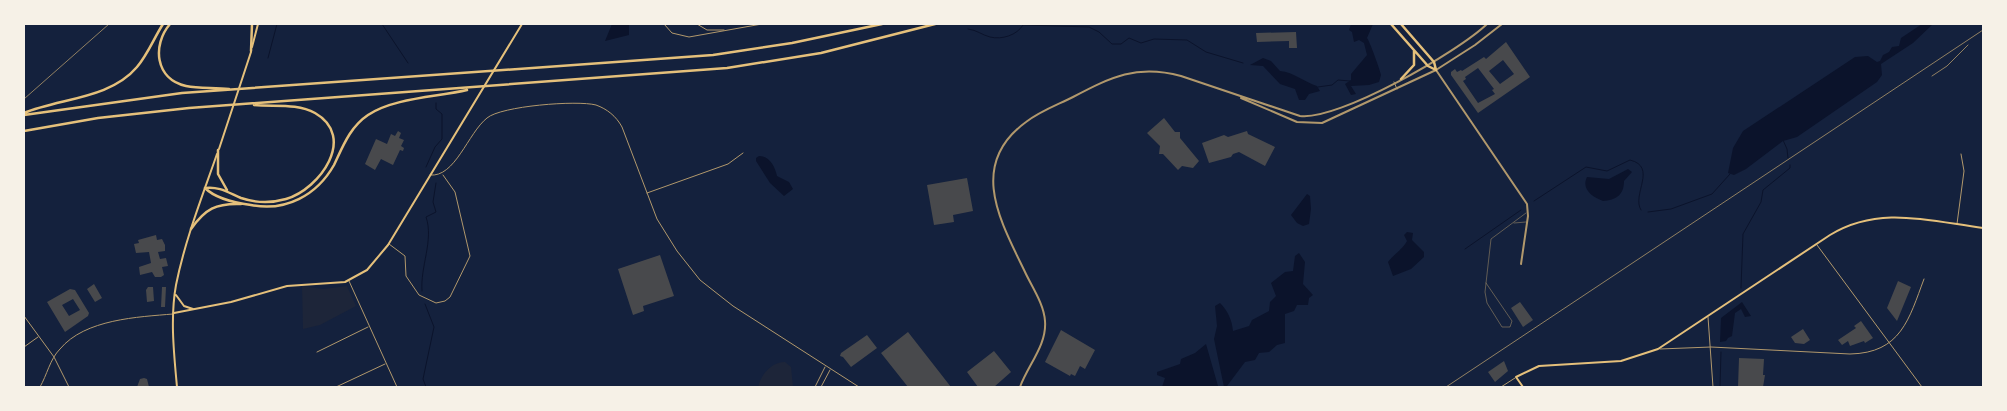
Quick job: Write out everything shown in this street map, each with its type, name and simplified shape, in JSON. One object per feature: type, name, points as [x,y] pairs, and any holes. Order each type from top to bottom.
[{"type":"highway","points":[[24,114],[118,83],[140,64],[164,24]]},
{"type":"highway","points":[[170,24],[161,36],[158,52],[159,62],[168,76],[185,86],[235,90]]},
{"type":"highway","points":[[251,51],[252,24]]},
{"type":"highway","points":[[24,114],[147,97],[700,56],[792,44],[882,24]]},
{"type":"highway","points":[[24,131],[151,112],[686,73],[747,66],[841,49],[934,24]]},
{"type":"highway","points":[[1392,24],[1428,66],[1436,70]]},
{"type":"highway","points":[[1401,24],[1434,62],[1436,70]]},
{"type":"highway","points":[[1401,79],[1415,63],[1415,55],[1412,48]]},
{"type":"highway","points":[[191,229],[203,213],[212,206],[246,204],[275,207],[293,202],[308,194],[328,173],[355,126],[376,110],[474,88]]},
{"type":"highway","points":[[205,188],[217,188],[246,199],[262,202],[290,198],[303,192],[316,181],[326,167],[333,151],[331,131],[324,120],[314,112],[295,107],[245,104]]},
{"type":"highway","points":[[218,150],[218,174],[230,192]]},
{"type":"highway","points":[[205,188],[219,196],[246,204]]},
{"type":"main road","points":[[177,387],[175,294],[191,229],[244,75],[258,24]]},
{"type":"main road","points":[[174,314],[287,286],[331,284],[349,280],[369,268],[388,244],[522,24]]},
{"type":"main road","points":[[1523,387],[1516,378],[1528,370],[1543,365],[1630,359],[1658,349],[1849,224],[1873,218],[1891,217],[1983,228]]},
{"type":"main road","points":[[175,294],[185,307],[200,308]]},
{"type":"street","points":[[664,24],[672,33],[682,37],[705,36],[762,24]]},
{"type":"street","points":[[697,24],[707,30],[728,30]]},
{"type":"street","points":[[1020,387],[1042,342],[1045,324],[1042,307],[999,219],[994,203],[993,189],[996,167],[1010,137],[1024,123],[1038,114],[1113,77],[1132,72],[1153,71],[1172,74],[1300,116],[1312,116],[1333,110],[1428,66],[1472,37],[1487,24]]},
{"type":"street","points":[[1236,95],[1291,120],[1314,124],[1336,118],[1436,70],[1475,45],[1502,24]]},
{"type":"street","points":[[1436,70],[1525,200],[1528,209],[1521,264]]},
{"type":"street","points":[[1394,82],[1397,89]]},
{"type":"street","points":[[430,175],[442,174],[450,168],[477,127],[495,112],[518,108],[586,104],[605,109],[619,121],[646,193],[667,237],[706,286],[733,306],[859,387]]},
{"type":"street","points":[[646,193],[728,164],[743,153]]},
{"type":"street","points":[[1957,224],[1964,171],[1961,154]]},
{"type":"street","points":[[388,244],[405,255],[406,276],[421,297],[437,303],[445,301],[451,295],[470,256],[455,192],[442,174]]},
{"type":"street","points":[[1816,244],[1922,387]]},
{"type":"street","points":[[1658,349],[1711,347],[1850,354],[1876,351],[1890,344],[1908,320],[1924,278]]},
{"type":"street","points":[[349,280],[368,327],[397,387]]},
{"type":"street","points":[[40,387],[54,357],[65,344],[96,327],[128,319],[174,314]]},
{"type":"street","points":[[24,316],[54,357],[69,387]]},
{"type":"street","points":[[1708,317],[1713,387]]},
{"type":"street","points":[[318,352],[368,327]]},
{"type":"street","points":[[24,347],[39,337]]},
{"type":"street","points":[[336,387],[386,364]]},
{"type":"street","points":[[815,387],[826,366]]},
{"type":"street","points":[[820,387],[830,369]]},
{"type":"street","points":[[1501,387],[1516,378]]},
{"type":"lane","points":[[1486,283],[1512,321],[1510,327],[1502,327],[1487,303],[1486,283],[1491,239],[1513,224],[1528,209]]},
{"type":"lane","points":[[1513,224],[1519,222],[1527,223]]},
{"type":"shaded area","points":[[612,24],[629,24],[629,35],[605,41]]},
{"type":"shaded area","points":[[1351,24],[1373,24],[1367,38],[1381,75],[1379,82],[1369,85],[1351,86],[1356,94],[1351,95],[1345,84],[1351,80],[1351,74],[1367,55],[1364,43],[1359,40],[1354,42],[1352,32],[1349,30]]},
{"type":"shaded area","points":[[1922,24],[1933,24],[1913,43],[1881,64],[1882,75],[1877,82],[1797,137],[1783,141],[1746,169],[1734,175],[1728,173],[1733,148],[1743,131],[1855,57],[1868,56],[1877,62],[1880,61],[1883,55],[1889,52],[1892,47],[1899,46],[1901,38]]},
{"type":"shaded area","points":[[1263,58],[1271,61],[1280,71],[1290,73],[1317,86],[1320,91],[1309,94],[1305,100],[1299,100],[1295,89],[1280,84],[1263,66],[1250,65]]},
{"type":"shaded area","points":[[759,156],[769,160],[777,176],[789,182],[793,189],[784,196],[770,183],[756,161],[756,158]]},
{"type":"shaded area","points":[[1628,169],[1632,172],[1624,181],[1623,190],[1615,198],[1603,201],[1592,195],[1585,185],[1587,177],[1609,179]]},
{"type":"shaded area","points":[[1307,194],[1310,196],[1311,209],[1309,224],[1303,226],[1297,223],[1291,215]]},
{"type":"shaded area","points":[[1407,232],[1413,233],[1412,240],[1424,252],[1424,257],[1411,269],[1393,276],[1388,262],[1407,241],[1404,235]]},
{"type":"shaded area","points":[[1299,253],[1305,262],[1303,284],[1313,295],[1309,298],[1308,305],[1297,305],[1294,311],[1285,314],[1285,343],[1277,345],[1269,352],[1259,353],[1255,360],[1245,362],[1227,386],[1224,387],[1214,339],[1217,326],[1215,306],[1220,303],[1225,309],[1231,319],[1233,331],[1249,326],[1252,320],[1269,311],[1270,302],[1276,296],[1271,283],[1285,272],[1293,271],[1295,256]]},
{"type":"shaded area","points":[[302,286],[323,289],[347,286],[356,306],[320,325],[303,329]]},
{"type":"shaded area","points":[[1742,302],[1751,316],[1745,317],[1741,309],[1735,313],[1732,336],[1726,341],[1720,342],[1721,318]]},
{"type":"shaded area","points":[[1206,344],[1218,386],[1162,387],[1165,378],[1157,375],[1157,372],[1180,364],[1181,359],[1195,353]]},
{"type":"shaded area","points":[[785,362],[791,367],[793,387],[758,387],[767,370],[775,364]]},
{"type":"building","points":[[1296,32],[1297,48],[1289,48],[1289,41],[1257,42],[1256,33]]},
{"type":"building","points":[[1506,42],[1530,77],[1478,113],[1451,75],[1451,72],[1455,69],[1457,72],[1462,71],[1484,57],[1486,59]],"holes":[[[1503,60],[1514,74],[1500,84],[1489,71]],[[1478,68],[1494,89],[1492,90],[1495,94],[1478,103],[1463,81],[1466,79],[1465,77]]]},
{"type":"building","points":[[1164,118],[1175,132],[1180,132],[1180,138],[1199,161],[1193,168],[1182,166],[1178,170],[1163,154],[1159,154],[1160,146],[1147,133]]},
{"type":"building","points":[[398,131],[401,133],[399,138],[404,140],[401,146],[404,148],[403,151],[400,150],[393,165],[381,159],[375,170],[365,164],[376,139],[387,144],[391,134],[395,136]]},
{"type":"building","points":[[1247,131],[1248,134],[1275,147],[1265,166],[1239,152],[1231,157],[1209,163],[1202,143],[1224,135],[1228,137]]},
{"type":"building","points":[[967,178],[973,211],[953,215],[954,222],[934,225],[927,185]]},
{"type":"building","points":[[156,235],[157,240],[162,239],[165,245],[165,251],[158,252],[160,259],[166,258],[168,266],[162,267],[164,275],[161,277],[155,277],[152,272],[140,275],[139,267],[151,263],[149,252],[136,253],[134,244],[139,243],[138,240]]},
{"type":"building","points":[[660,255],[674,296],[643,306],[644,311],[633,315],[618,269]]},
{"type":"building","points":[[1898,281],[1911,287],[1897,321],[1887,308]]},
{"type":"building","points":[[94,284],[102,298],[95,302],[87,289]]},
{"type":"building","points":[[148,287],[153,287],[154,301],[147,302],[146,290]]},
{"type":"building","points":[[162,287],[166,287],[165,307],[161,307]]},
{"type":"building","points":[[70,289],[75,290],[89,313],[88,316],[65,332],[47,302]],"holes":[[[73,299],[80,310],[69,316],[62,305]]]},
{"type":"building","points":[[1520,302],[1533,320],[1523,327],[1511,308]]},
{"type":"building","points":[[1861,321],[1873,338],[1865,343],[1864,341],[1850,346],[1848,341],[1842,345],[1838,340],[1856,328],[1854,326]]},
{"type":"building","points":[[1803,329],[1810,340],[1804,344],[1795,343],[1791,337]]},
{"type":"building","points":[[1061,330],[1095,350],[1085,369],[1080,366],[1075,376],[1071,374],[1070,376],[1045,362]]},
{"type":"building","points":[[908,332],[951,387],[908,387],[881,353]]},
{"type":"building","points":[[867,335],[877,348],[851,367],[840,356],[841,353]]},
{"type":"building","points":[[994,351],[1011,372],[994,387],[978,387],[967,372]]},
{"type":"building","points":[[1739,358],[1764,359],[1763,375],[1765,375],[1763,387],[1738,387]]},
{"type":"building","points":[[1504,361],[1508,371],[1495,382],[1488,372]]},
{"type":"building","points":[[140,379],[147,379],[149,387],[137,387]]},
{"type":"waterway","points":[[268,58],[277,24]]},
{"type":"waterway","points":[[382,24],[408,63]]},
{"type":"waterway","points":[[968,29],[990,37],[999,38],[1017,32],[1023,25],[1089,27],[1099,32],[1112,44],[1121,44],[1129,38],[1141,43],[1154,39],[1187,40],[1206,52],[1243,63]]},
{"type":"waterway","points":[[1318,87],[1332,85],[1338,80],[1350,81]]},
{"type":"waterway","points":[[426,167],[435,147],[442,139],[442,114],[436,109],[436,103]]},
{"type":"waterway","points":[[1783,140],[1788,158]]},
{"type":"waterway","points":[[1534,201],[1586,167],[1607,171],[1630,160],[1638,164],[1642,169],[1643,175],[1639,197],[1641,210]]},
{"type":"waterway","points":[[1741,288],[1743,234],[1761,202],[1763,190],[1790,168],[1790,165]]},
{"type":"waterway","points":[[1648,212],[1671,209],[1712,194],[1730,174]]},
{"type":"waterway","points":[[422,291],[428,244],[426,217],[436,212],[433,202],[436,183]]},
{"type":"waterway","points":[[1465,249],[1521,210]]},
{"type":"waterway","points":[[425,304],[434,327],[423,379],[426,387]]},
{"type":"waterway","points":[[1720,387],[1721,352]]},
{"type":"railway","points":[[24,99],[109,24]]},
{"type":"railway","points":[[1446,387],[1983,30]]},
{"type":"railway","points":[[1932,76],[1947,66],[1968,45]]}]
